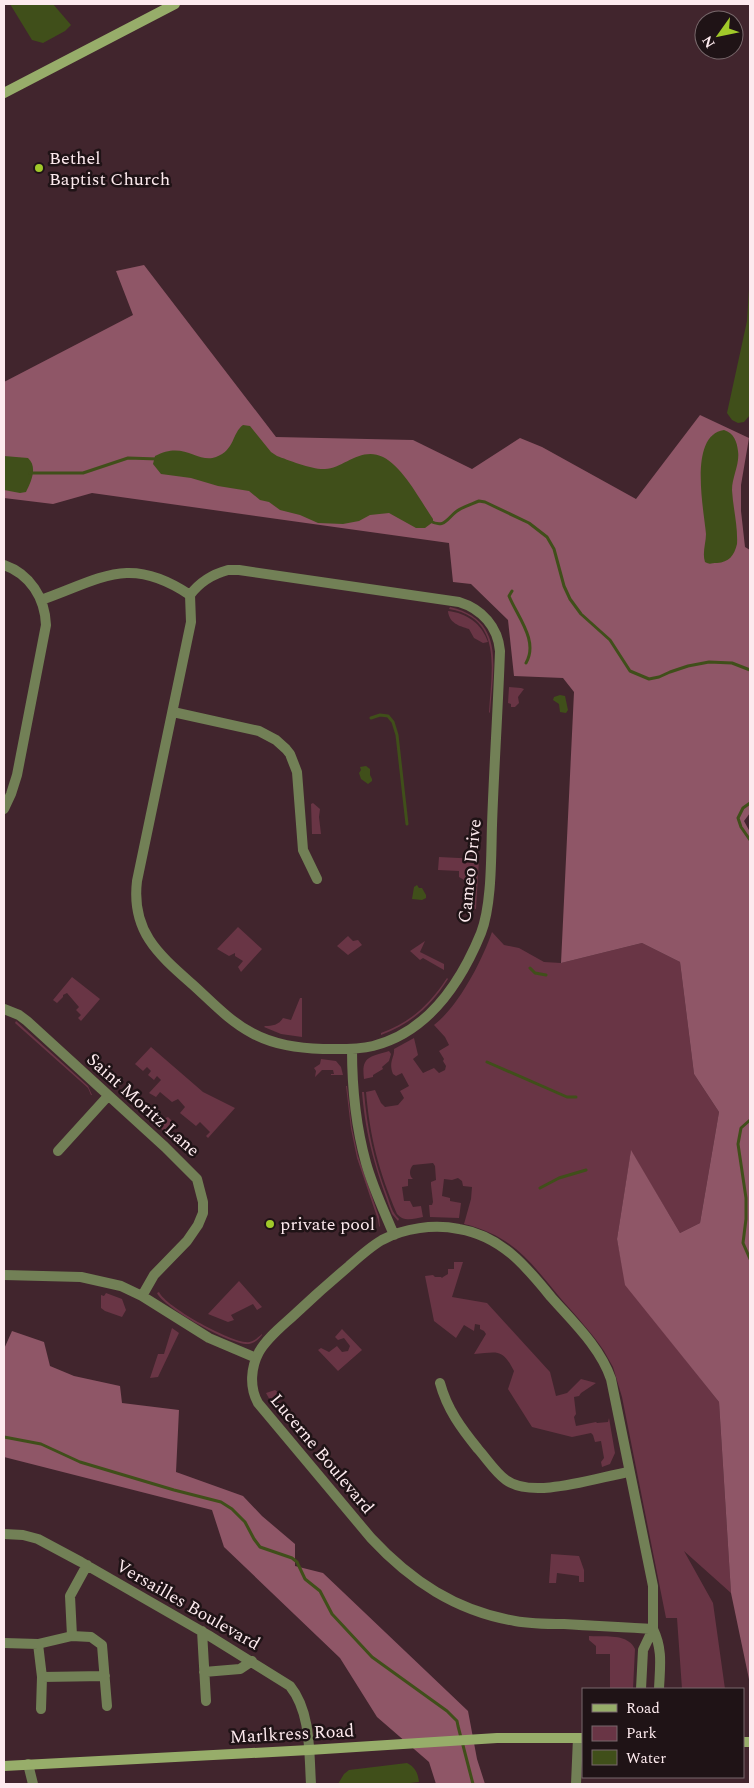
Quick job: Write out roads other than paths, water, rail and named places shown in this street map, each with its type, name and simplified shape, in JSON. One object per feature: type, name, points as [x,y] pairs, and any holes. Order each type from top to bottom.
[{"type":"street","points":[[4,93],[174,4]]},
{"type":"street","points":[[4,565],[23,576],[37,591],[46,620],[44,640],[17,775],[4,809]]},
{"type":"street","name":"Cameo Drive","points":[[234,570],[438,598],[464,604],[478,611],[490,623],[498,640],[500,659],[490,856],[487,907],[482,930],[450,990],[429,1015],[389,1040],[373,1046],[352,1049],[296,1047],[272,1042],[250,1033],[228,1016],[162,957],[148,939],[138,913],[136,888],[191,622],[190,595],[214,575],[234,570]]},
{"type":"street","points":[[41,600],[104,576],[125,572],[160,580],[190,595]]},
{"type":"street","points":[[173,712],[258,731],[276,740],[286,749],[297,772],[302,846],[307,861],[317,879]]},
{"type":"street","name":"Saint Moritz Lane","points":[[4,1008],[27,1021],[193,1173],[197,1179],[202,1195],[202,1213],[195,1231],[188,1241],[154,1275],[142,1296]]},
{"type":"street","points":[[352,1049],[355,1098],[362,1144],[373,1184],[394,1235]]},
{"type":"street","points":[[58,1151],[108,1096]]},
{"type":"street","name":"Lucerne Boulevard","points":[[653,1629],[532,1623],[506,1619],[458,1604],[414,1579],[381,1548],[255,1398],[252,1388],[252,1376],[256,1358],[270,1338],[334,1278],[366,1252],[382,1240],[414,1229],[432,1227],[460,1229],[507,1249],[523,1263],[585,1336],[604,1363],[614,1389],[653,1586],[653,1629],[660,1648],[659,1688]]},
{"type":"street","points":[[4,1275],[72,1276],[91,1278],[121,1286],[142,1296],[209,1338],[256,1358]]},
{"type":"street","points":[[440,1384],[448,1405],[460,1425],[490,1463],[512,1484],[525,1488],[543,1488],[629,1472]]},
{"type":"street","name":"Versailles Boulevard","points":[[4,1534],[23,1535],[38,1539],[87,1565],[202,1631],[290,1686],[297,1695],[304,1715],[309,1750],[310,1784]]},
{"type":"street","points":[[72,1636],[70,1596],[87,1565]]},
{"type":"street","name":"Lucerne Boulevard","points":[[641,1688],[643,1650],[653,1629]]},
{"type":"street","points":[[202,1631],[206,1701]]},
{"type":"street","points":[[4,1643],[38,1644],[72,1636],[90,1637],[102,1646],[107,1706]]},
{"type":"street","points":[[38,1644],[42,1678],[41,1709]]},
{"type":"street","points":[[204,1672],[240,1669],[252,1661]]},
{"type":"street","points":[[42,1678],[105,1676]]},
{"type":"street","name":"Marlkress Road","points":[[4,1766],[452,1742],[481,1738],[580,1738]]},
{"type":"street","points":[[576,1784],[580,1738]]},
{"type":"street","points":[[28,1764],[33,1784]]},
{"type":"water","points":[[10,4],[53,4],[71,25],[65,31],[43,43],[32,40]]},
{"type":"water","points":[[750,274],[750,415],[744,422],[738,423],[732,420],[727,413],[747,321]]},
{"type":"water","points":[[243,425],[250,426],[271,452],[277,456],[314,468],[332,468],[367,454],[383,457],[404,476],[433,519],[433,522],[425,528],[416,528],[389,513],[370,515],[359,521],[343,524],[318,523],[300,515],[280,510],[269,502],[260,500],[249,491],[218,486],[191,478],[161,474],[153,464],[155,456],[174,450],[203,458],[216,457],[227,450],[239,428]]},
{"type":"water","points":[[724,430],[734,438],[738,451],[738,461],[732,490],[737,544],[733,555],[728,560],[709,564],[705,562],[704,555],[706,534],[701,492],[702,459],[706,445],[713,435]]},
{"type":"water","points":[[4,456],[28,458],[31,462],[33,475],[26,492],[20,493],[4,490]]},
{"type":"water","points":[[565,696],[568,710],[566,713],[560,712],[559,704],[553,700],[554,697]]},
{"type":"water","points":[[366,766],[370,769],[372,779],[368,784],[361,779],[359,773],[360,767]]},
{"type":"water","points":[[417,885],[419,888],[422,888],[426,895],[426,898],[422,900],[412,899],[414,887]]},
{"type":"water","points":[[407,1763],[416,1771],[419,1782],[402,1784],[338,1784],[349,1770]]},
{"type":"waterway","points":[[30,473],[83,473],[128,458],[158,459]]},
{"type":"waterway","points":[[430,521],[439,524],[445,522],[459,510],[479,501],[485,502],[529,523],[547,537],[554,549],[564,586],[570,599],[581,614],[610,640],[630,671],[649,679],[688,666],[709,662],[732,663],[750,670]]},
{"type":"waterway","points":[[512,591],[509,596],[525,629],[530,646],[526,663]]},
{"type":"waterway","points":[[371,718],[380,715],[388,716],[393,722],[397,735],[407,824]]},
{"type":"waterway","points":[[750,803],[743,808],[738,818],[741,827],[750,840]]},
{"type":"waterway","points":[[530,968],[535,973],[546,975]]},
{"type":"waterway","points":[[487,1062],[567,1097],[576,1097]]},
{"type":"waterway","points":[[750,1120],[741,1128],[738,1144],[746,1198],[743,1243],[750,1259]]},
{"type":"waterway","points":[[540,1188],[559,1178],[586,1170]]},
{"type":"waterway","points":[[4,1437],[41,1444],[80,1462],[221,1502],[232,1509],[245,1522],[260,1547],[292,1558],[297,1562],[305,1579],[320,1591],[332,1614],[372,1657],[447,1711],[457,1721],[473,1784]]},
{"type":"place","name":"Bethel Baptist Church","points":[[39,168]]},
{"type":"place","name":"private pool","points":[[270,1224]]}]
